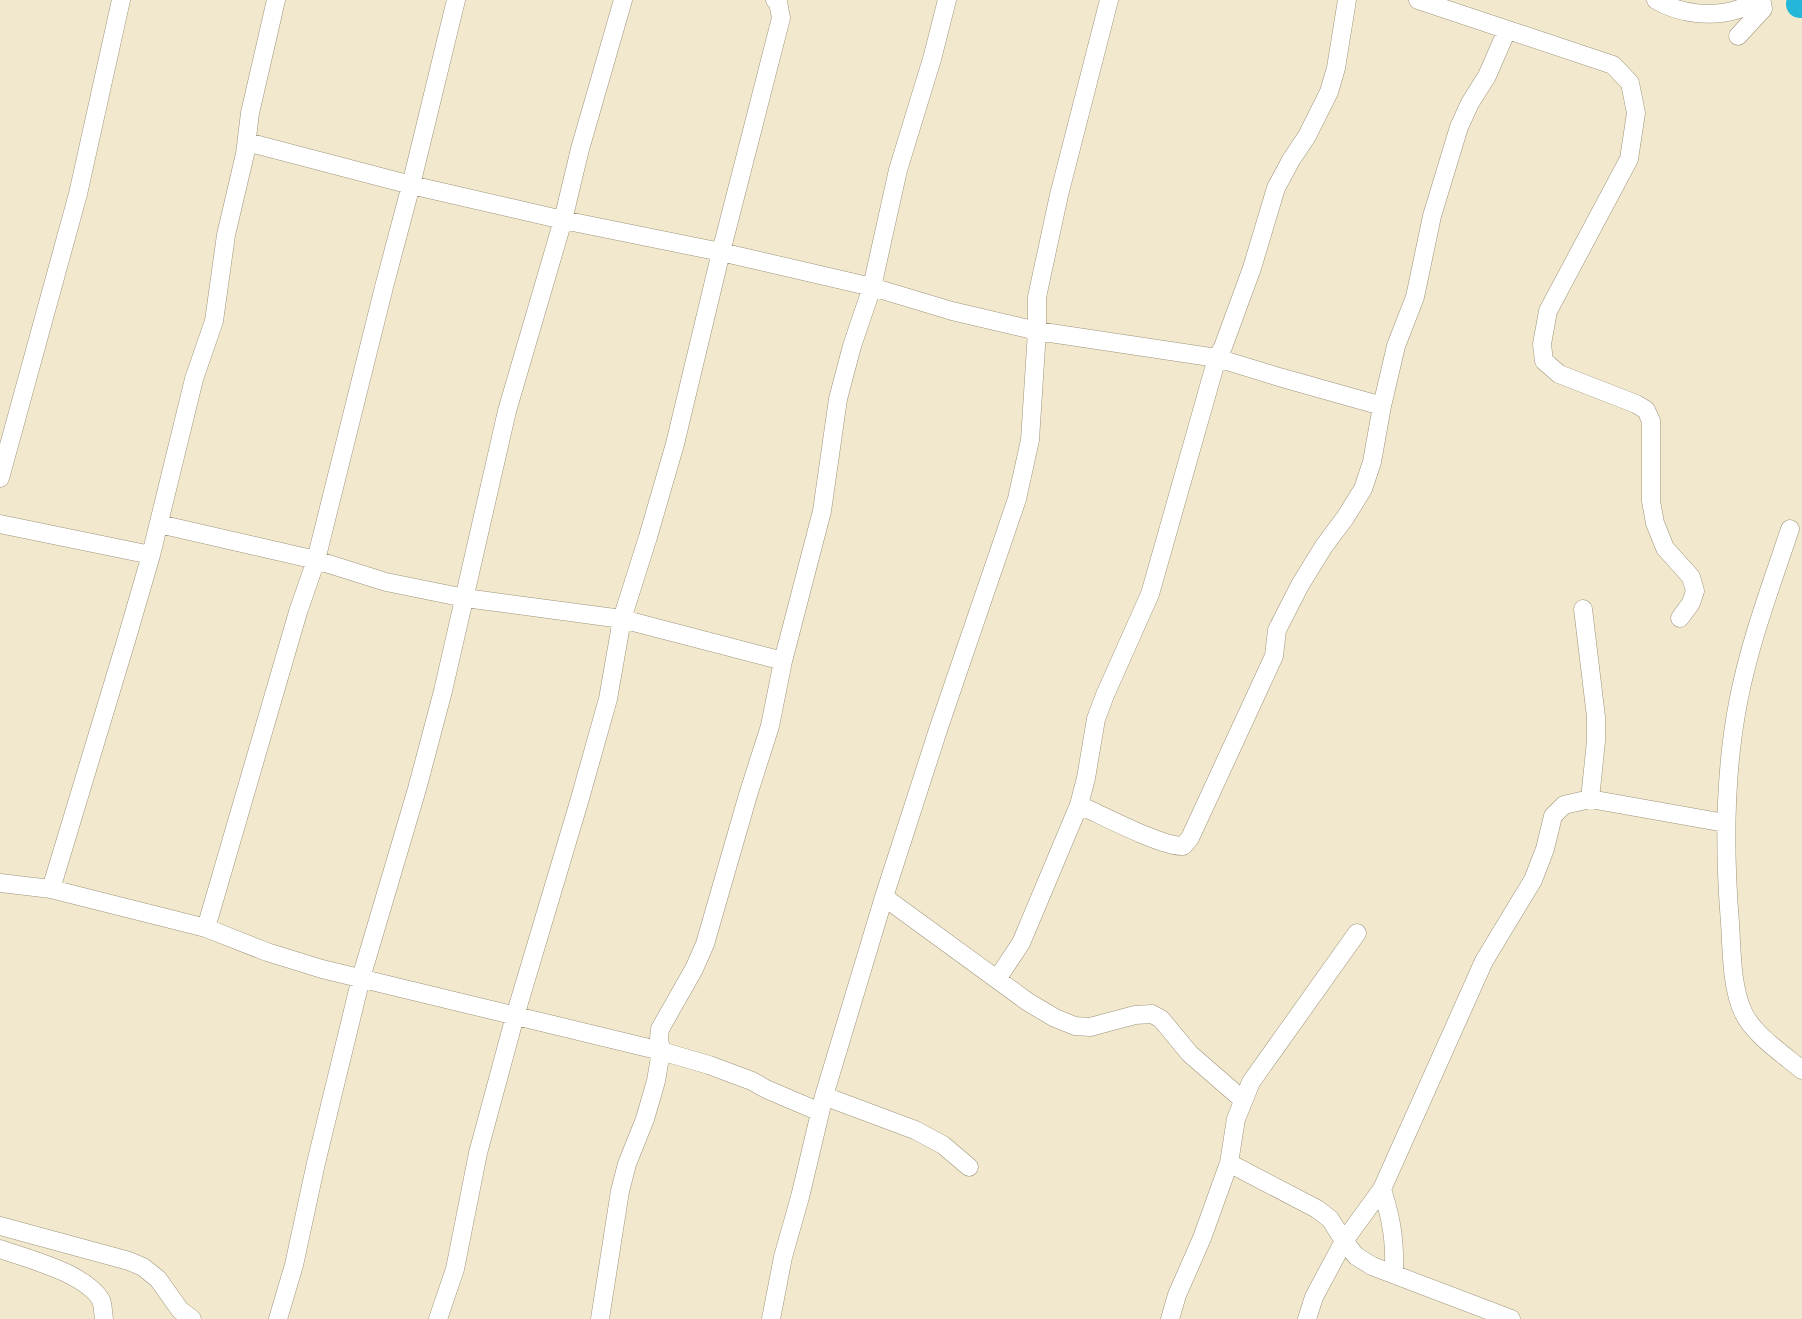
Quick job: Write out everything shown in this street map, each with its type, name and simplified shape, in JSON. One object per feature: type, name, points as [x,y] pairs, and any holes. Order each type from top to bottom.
[{"type":"street","points":[[0,478],[78,194],[121,0]]},
{"type":"street","points":[[52,889],[151,555],[194,379],[214,321],[226,235],[247,142],[250,113],[276,0]]},
{"type":"street","points":[[206,928],[298,612],[316,560],[456,0]]},
{"type":"street","points":[[278,1319],[294,1265],[316,1163],[361,978],[417,789],[443,691],[507,411],[563,220],[580,149],[623,0]]},
{"type":"street","points":[[438,1319],[455,1269],[478,1153],[515,1016],[608,699],[622,619],[675,444],[721,252],[781,18],[778,2],[775,0]]},
{"type":"street","points":[[600,1319],[620,1191],[627,1164],[654,1090],[660,1051],[660,1029],[690,976],[705,944],[770,726],[783,661],[822,511],[838,399],[852,346],[872,287],[898,170],[932,59],[947,0]]},
{"type":"street","points":[[771,1319],[783,1257],[822,1104],[884,897],[938,727],[1017,499],[1030,440],[1037,331],[1037,297],[1059,195],[1109,0]]},
{"type":"street","points":[[997,979],[1021,943],[1033,918],[1059,850],[1079,805],[1086,778],[1096,719],[1150,594],[1217,358],[1252,268],[1276,188],[1307,136],[1329,92],[1336,68],[1347,0]]},
{"type":"street","points":[[1422,0],[1612,65],[1630,83],[1636,112],[1629,159],[1548,311],[1542,344],[1544,361],[1559,374],[1636,404],[1646,410],[1651,420],[1651,501],[1655,523],[1665,548],[1692,577],[1695,590],[1691,603],[1680,618]]},
{"type":"street","points":[[1656,0],[1666,6],[1697,13],[1718,14],[1739,9],[1756,0],[1762,3],[1763,9],[1738,36]]},
{"type":"street","points":[[1079,805],[1156,840],[1176,846],[1184,846],[1190,838],[1274,656],[1278,630],[1284,617],[1300,585],[1363,488],[1372,462],[1382,406],[1396,346],[1415,297],[1432,216],[1459,127],[1487,76],[1507,30]]},
{"type":"street","points":[[247,142],[411,186],[563,220],[721,252],[872,287],[952,311],[1037,331],[1217,358],[1382,406]]},
{"type":"street","points":[[0,524],[151,555]]},
{"type":"street","points":[[159,524],[316,560],[386,582],[465,598],[622,619],[783,661]]},
{"type":"street","points":[[1790,529],[1753,644],[1738,703],[1725,823],[1726,876],[1732,955],[1738,997],[1744,1014],[1752,1027],[1802,1070]]},
{"type":"street","points":[[1583,609],[1596,717],[1596,742],[1590,799]]},
{"type":"street","points":[[1307,1319],[1314,1297],[1344,1241],[1382,1189],[1484,961],[1533,880],[1545,849],[1553,816],[1564,805],[1590,799],[1725,823]]},
{"type":"street","points":[[0,883],[52,889],[206,928],[267,952],[322,969],[660,1051],[709,1065],[752,1081],[766,1089],[915,1130],[943,1145],[969,1167]]},
{"type":"street","points":[[884,897],[1028,1002],[1056,1018],[1075,1026],[1090,1027],[1135,1015],[1152,1014],[1162,1019],[1190,1054],[1243,1100]]},
{"type":"street","points":[[1170,1319],[1177,1296],[1202,1238],[1229,1163],[1236,1119],[1251,1082],[1356,933]]},
{"type":"street","points":[[1229,1163],[1317,1209],[1330,1218],[1356,1256],[1372,1266],[1512,1319]]},
{"type":"street","points":[[1382,1189],[1391,1218],[1394,1244],[1394,1274]]},
{"type":"street","points":[[0,1226],[129,1261],[143,1267],[158,1279],[180,1310],[192,1319]]},
{"type":"street","points":[[0,1249],[65,1272],[88,1286],[101,1300],[104,1319]]},
{"type":"waterway","points":[[1800,4],[1801,0]]}]
